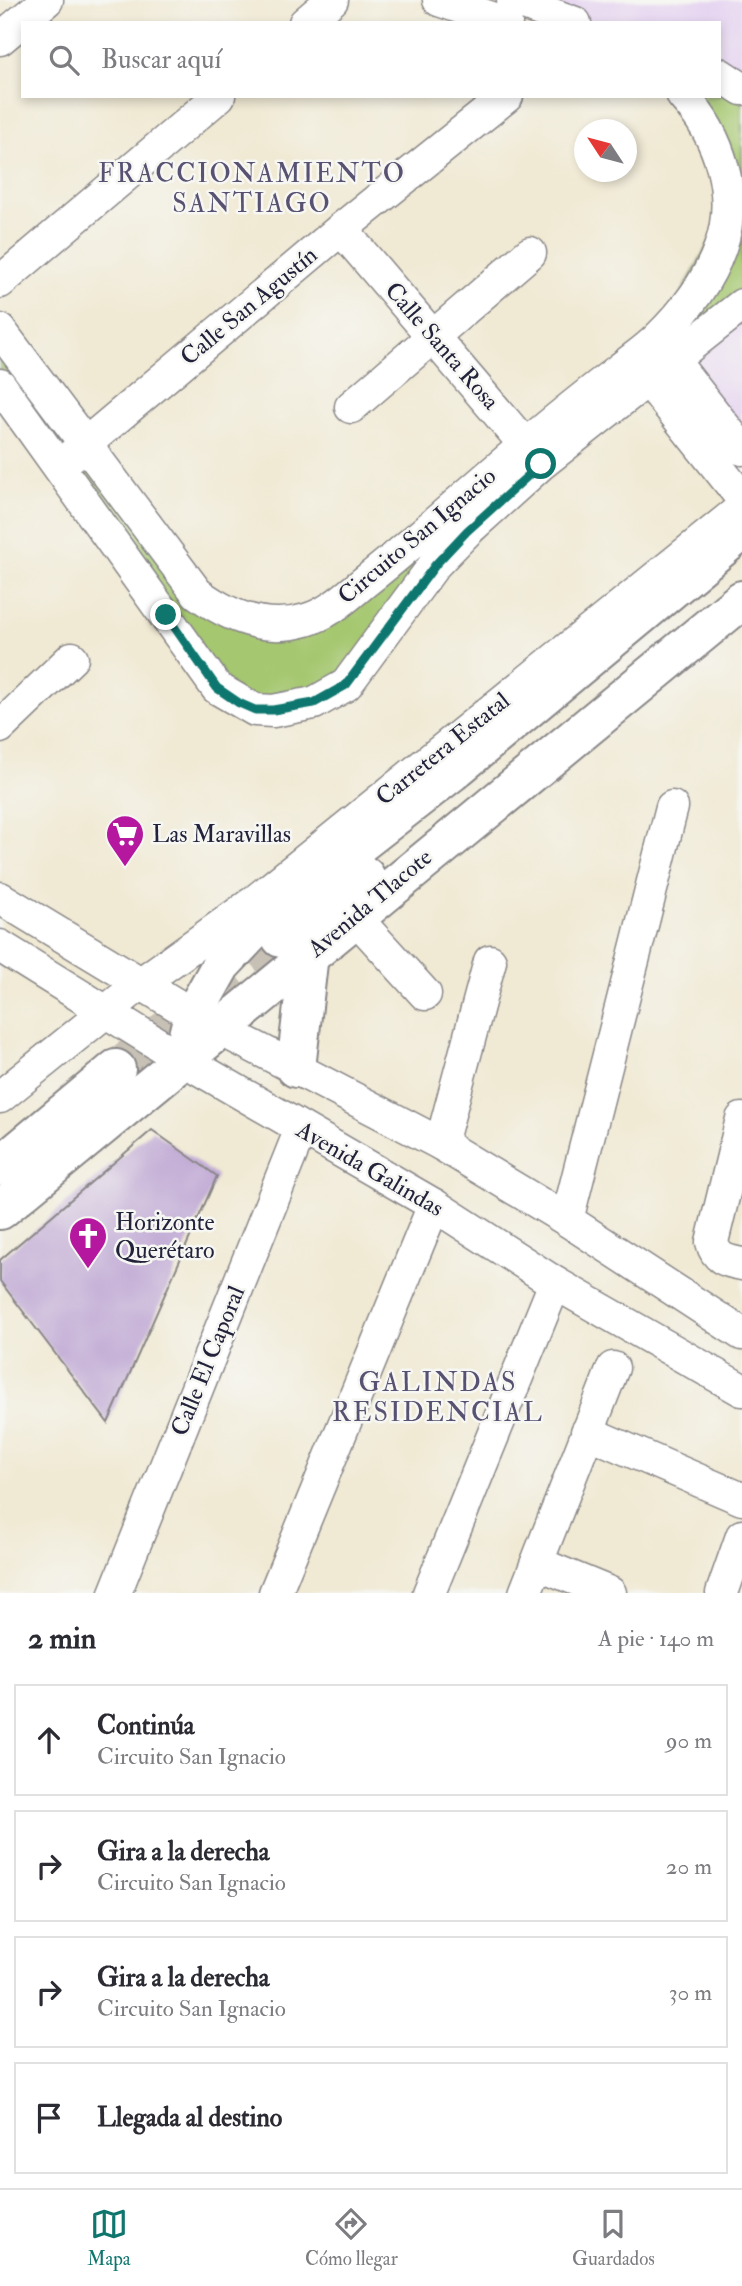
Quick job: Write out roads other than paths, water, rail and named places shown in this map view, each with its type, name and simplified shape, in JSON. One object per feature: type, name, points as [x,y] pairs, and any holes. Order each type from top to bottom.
[{"type":"main road","points":[[207,1021],[221,965],[267,916],[452,772],[742,531]]},
{"type":"main road","name":"Avenida Tlacote","points":[[0,1210],[182,1059],[207,1021],[295,946],[399,851],[487,780],[638,640],[742,554]]},
{"type":"main road","points":[[487,780],[742,579]]},
{"type":"main road","name":"Avenida Tlacote","points":[[295,946],[354,916],[742,600]]},
{"type":"main road","points":[[295,946],[296,1068]]},
{"type":"main road","points":[[0,1166],[116,1069]]},
{"type":"street","points":[[22,21],[47,0]]},
{"type":"street","points":[[307,21],[332,0]]},
{"type":"street","points":[[439,0],[500,21]]},
{"type":"street","points":[[513,0],[570,21]]},
{"type":"street","points":[[0,39],[21,22]]},
{"type":"street","points":[[721,75],[742,89]]},
{"type":"street","points":[[0,282],[217,98]]},
{"type":"street","name":"Calle San Agustín","points":[[58,467],[341,229],[505,98]]},
{"type":"street","name":"Circuito San Ignacio","points":[[665,350],[704,283],[721,246],[727,210],[725,174],[714,140],[699,113],[685,98]]},
{"type":"street","name":"Calle Santa Rosa","points":[[341,229],[533,454]]},
{"type":"street","points":[[351,407],[530,253]]},
{"type":"street","name":"Circuito San Ignacio","points":[[0,330],[197,593],[237,617],[280,624],[304,621],[324,614],[665,350],[742,305]]},
{"type":"street","points":[[665,350],[742,449]]},
{"type":"street","points":[[640,370],[742,498]]},
{"type":"street","name":"Circuito San Ignacio","points":[[0,385],[217,688],[255,710],[273,710],[314,703],[346,685],[436,564],[533,454]]},
{"type":"street","name":"Carretera Estatal","points":[[0,1097],[104,1011],[254,902],[742,508]]},
{"type":"street","points":[[0,727],[72,658]]},
{"type":"street","points":[[567,1220],[672,807]]},
{"type":"street","points":[[3,906],[207,1021],[440,1144],[567,1220],[742,1334]]},
{"type":"street","points":[[354,916],[425,994]]},
{"type":"street","name":"Avenida Galindas","points":[[0,946],[182,1059],[434,1205],[555,1283],[742,1390]]},
{"type":"street","points":[[440,1144],[490,961]]},
{"type":"street","points":[[742,1119],[712,1242],[714,1252],[722,1260],[742,1264]]},
{"type":"street","name":"Calle El Caporal","points":[[115,1593],[301,1129]]},
{"type":"street","points":[[275,1593],[434,1205]]},
{"type":"street","points":[[429,1593],[555,1283]]},
{"type":"street","points":[[525,1593],[613,1368]]},
{"type":"street","points":[[587,1432],[742,1499]]},
{"type":"street","points":[[722,1593],[742,1536]]},
{"type":"street","points":[[537,1563],[610,1593]]},
{"type":"tunnel","points":[[116,1069],[281,938]]},
{"type":"place","name":"Las Maravillas","points":[[125,868]]},
{"type":"place","name":"Horizonte Querétaro","points":[[88,1270]]},
{"type":"district","name":"FRACCIONAMIENTO SANTIAGO","points":[[252,189]]},
{"type":"district","name":"GALINDAS RESIDENCIAL","points":[[438,1398]]}]
